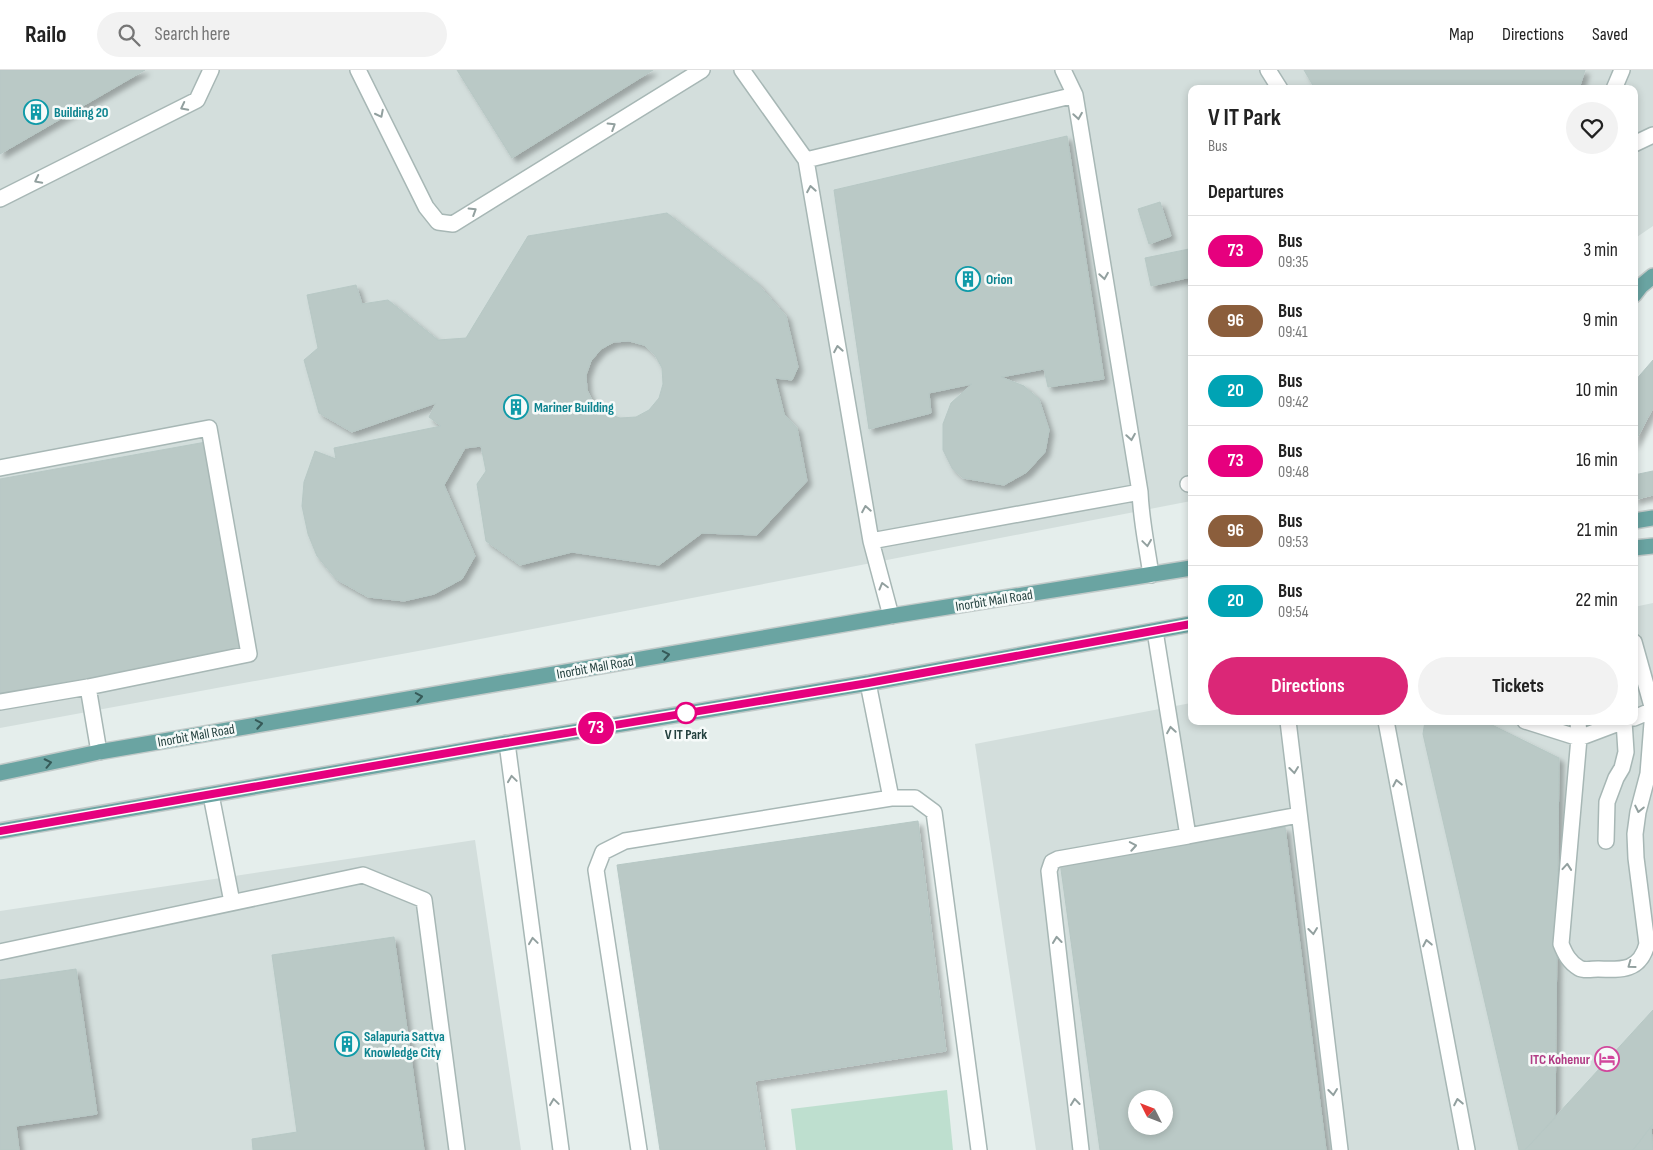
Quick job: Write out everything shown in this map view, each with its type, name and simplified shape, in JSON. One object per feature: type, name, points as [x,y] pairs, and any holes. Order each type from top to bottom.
[{"type":"main road","points":[[1638,290],[1653,276]]},
{"type":"main road","points":[[1638,520],[1653,518]]},
{"type":"main road","points":[[1638,548],[1653,546]]},
{"type":"main road","name":"Inorbit Mall Road","points":[[0,773],[99,752],[891,616],[1188,569]]},
{"type":"main road","points":[[0,831],[507,743],[868,683],[1188,625]]},
{"type":"street","points":[[0,199],[197,100],[211,70]]},
{"type":"street","points":[[358,70],[426,206],[438,222],[453,224],[702,70]]},
{"type":"street","points":[[742,70],[806,160],[871,541],[891,616]]},
{"type":"street","points":[[1063,70],[1074,95],[1140,492],[1140,510],[1151,575]]},
{"type":"street","points":[[1268,70],[1277,85]]},
{"type":"street","points":[[1616,85],[1622,70]]},
{"type":"street","points":[[806,160],[1074,95]]},
{"type":"street","points":[[1638,142],[1653,135]]},
{"type":"street","points":[[0,468],[209,428],[249,654],[88,687],[0,702]]},
{"type":"street","points":[[871,541],[1140,492]]},
{"type":"street","points":[[1155,631],[1188,836]]},
{"type":"street","points":[[1578,725],[1579,738],[1561,944],[1570,961],[1581,969],[1624,970],[1635,964],[1644,952],[1647,944],[1636,858],[1635,834],[1638,812],[1648,774],[1653,710],[1638,656]]},
{"type":"street","points":[[868,683],[891,798]]},
{"type":"street","points":[[88,687],[99,752]]},
{"type":"street","points":[[1638,716],[1653,710]]},
{"type":"street","points":[[1288,725],[1340,1150]]},
{"type":"street","points":[[1387,725],[1467,1150]]},
{"type":"street","points":[[1538,725],[1579,738],[1613,725]]},
{"type":"street","points":[[1606,841],[1607,802],[1622,768],[1626,752],[1624,725]]},
{"type":"street","points":[[507,743],[561,1150]]},
{"type":"street","points":[[211,794],[232,902]]},
{"type":"street","points":[[638,1150],[596,870],[603,852],[625,840],[891,798],[915,798],[934,812],[979,1150]]},
{"type":"street","points":[[1080,1150],[1049,871],[1052,862],[1058,859],[1299,815]]},
{"type":"street","points":[[0,952],[363,875],[424,900],[457,1150]]},
{"type":"shaded area","points":[[0,70],[1653,70],[1653,226],[1638,236],[1638,85],[1188,85],[1188,502],[429,649],[0,728]]},
{"type":"shaded area","points":[[1653,603],[1653,1150],[1036,1150],[975,744],[1188,704],[1188,725],[1638,725],[1638,606]]},
{"type":"shaded area","name":"Salapuria Sattva Knowledge City","points":[[475,840],[521,1150],[0,1150],[0,911]]},
{"type":"green space","points":[[947,1090],[953,1150],[796,1150],[791,1109]]},
{"type":"building","name":"Building 20","points":[[0,70],[145,70],[0,154]]},
{"type":"building","points":[[457,70],[653,70],[512,158]]},
{"type":"building","points":[[1304,70],[1585,70],[1580,85],[1313,85]]},
{"type":"building","name":"Orion","points":[[1067,136],[1104,379],[1048,387],[1044,369],[1001,377],[1024,386],[1039,399],[1049,430],[1045,452],[1027,472],[1004,485],[963,478],[952,468],[943,450],[943,424],[951,403],[972,384],[929,393],[931,413],[869,429],[834,190]]},
{"type":"building","points":[[1160,202],[1171,236],[1149,244],[1138,209]]},
{"type":"building","name":"Mariner Building","points":[[667,213],[757,283],[786,316],[798,367],[792,380],[775,378],[784,414],[797,428],[807,481],[757,535],[702,533],[659,565],[572,552],[520,565],[486,541],[477,484],[486,471],[481,446],[465,448],[444,485],[475,556],[462,579],[434,594],[404,601],[368,597],[336,579],[317,556],[308,534],[302,506],[304,482],[315,451],[336,459],[334,448],[441,426],[429,417],[436,403],[352,432],[319,413],[304,360],[318,348],[307,295],[356,285],[362,304],[388,300],[438,340],[466,338],[528,236]],"holes":[[[629,341],[644,345],[655,355],[662,368],[663,384],[659,398],[649,410],[636,417],[620,418],[606,413],[594,404],[587,390],[586,375],[591,361],[601,349],[614,342]]]},
{"type":"building","points":[[1188,249],[1188,278],[1151,286],[1145,258]]},
{"type":"building","points":[[1653,360],[1653,408],[1638,436],[1638,377]]},
{"type":"building","points":[[206,442],[243,652],[0,697],[0,479]]},
{"type":"building","points":[[1653,471],[1653,495],[1638,499],[1638,474]]},
{"type":"building","points":[[1424,725],[1492,725],[1559,758],[1555,1118],[1525,1150],[1519,1150],[1423,734]]},
{"type":"building","points":[[918,821],[946,1051],[755,1081],[765,1150],[660,1150],[617,865]]},
{"type":"building","points":[[1285,827],[1326,1150],[1100,1150],[1060,862]]},
{"type":"building","name":"Salapuria Sattva Knowledge City","points":[[394,937],[424,1150],[253,1150],[252,1139],[297,1132],[272,955]]},
{"type":"building","points":[[76,969],[97,1114],[16,1126],[19,1150],[0,1150],[0,980]]},
{"type":"building","points":[[1653,1010],[1653,1124],[1633,1150],[1525,1150]]},
{"type":"building","points":[[1653,1124],[1653,1128],[1651,1128],[1653,1150],[1633,1150]]},
{"type":"bus line","name":"73","points":[[0,831],[488,746],[868,683],[1188,625]]},
{"type":"place","name":"Building 20","points":[[36,112]]},
{"type":"place","name":"Orion","points":[[968,279]]},
{"type":"place","name":"Mariner Building","points":[[516,407]]},
{"type":"place","name":"V IT Park","points":[[686,713]]},
{"type":"place","name":"Salapuria Sattva Knowledge City","points":[[347,1044]]},
{"type":"place","name":"ITC Kohenur","points":[[1607,1059]]}]
